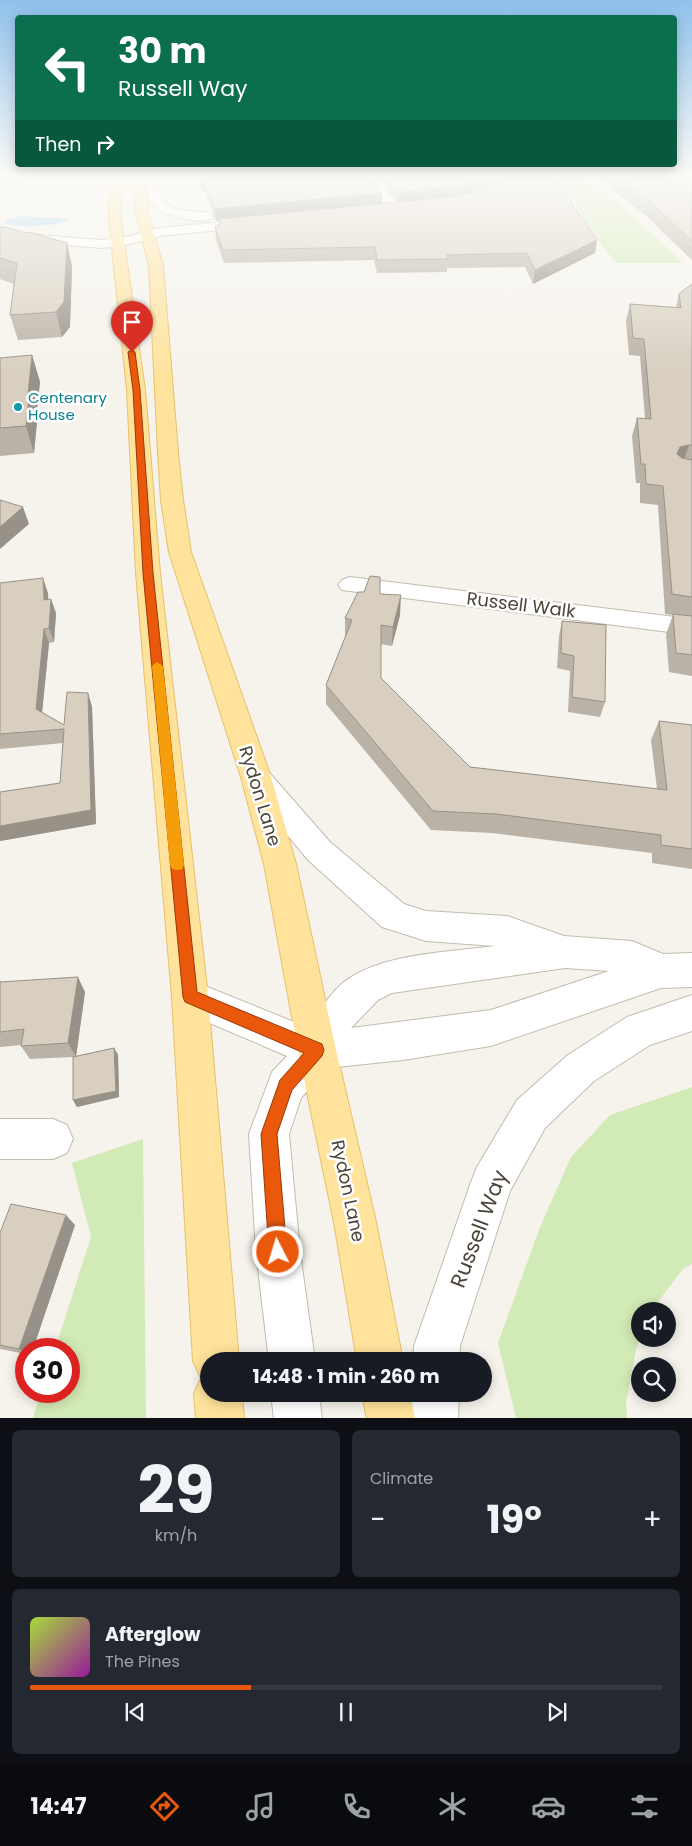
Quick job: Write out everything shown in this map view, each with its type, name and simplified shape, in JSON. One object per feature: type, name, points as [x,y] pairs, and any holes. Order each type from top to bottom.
[{"type":"main road","points":[[118,242],[136,390],[148,573],[190,997],[215,1352]]},
{"type":"main road","name":"Rydon Lane","points":[[150,242],[156,266],[168,453],[172,500],[180,552],[256,777],[280,864],[317,1050],[355,1222],[378,1352]]},
{"type":"main road","points":[[219,1402],[220,1418]]},
{"type":"main road","points":[[388,1402],[391,1418]]},
{"type":"street","points":[[79,242],[102,244],[105,242]]},
{"type":"street","name":"Russell Walk","points":[[350,585],[692,627]]},
{"type":"street","points":[[256,777],[318,851],[394,916],[426,926],[507,931],[565,952]]},
{"type":"street","points":[[291,1352],[278,1252],[269,1134],[286,1086],[317,1050],[340,1012],[365,988],[390,977],[565,952],[632,957],[676,970]]},
{"type":"street","points":[[190,997],[317,1050],[403,1041],[491,1028],[676,970]]},
{"type":"street","name":"Russell Way","points":[[437,1352],[492,1182],[531,1114],[581,1068],[640,1030],[692,1014]]},
{"type":"street","points":[[0,1139],[53,1138]]},
{"type":"street","points":[[297,1402],[298,1418]]},
{"type":"street","points":[[434,1418],[435,1402]]},
{"type":"green space","points":[[600,242],[660,242],[683,263],[616,263]]},
{"type":"green space","points":[[692,1087],[692,1264],[683,1269],[658,1302],[631,1302],[631,1347],[637,1347],[635,1357],[631,1357],[631,1376],[626,1403],[627,1418],[516,1418],[498,1343],[540,1227],[571,1157],[610,1115]]},
{"type":"green space","points":[[143,1139],[146,1418],[33,1418],[37,1403],[80,1403],[80,1338],[59,1338],[91,1237],[72,1163]]},
{"type":"building","points":[[0,242],[67,243],[64,302],[56,312],[10,315],[17,263],[0,258]]},
{"type":"building","points":[[220,242],[593,242],[535,270],[527,253],[447,255],[448,259],[377,260],[375,247],[223,250]]},
{"type":"building","points":[[692,284],[692,445],[680,447],[677,454],[682,458],[692,460],[692,597],[672,594],[663,486],[646,484],[645,464],[641,464],[637,418],[651,419],[644,339],[633,338],[630,304],[681,308],[679,294]]},
{"type":"building","points":[[32,355],[26,426],[0,428],[0,358]]},
{"type":"building","points":[[0,500],[23,507],[0,527]]},
{"type":"building","points":[[370,576],[380,577],[380,594],[401,595],[393,627],[381,625],[381,678],[470,767],[667,790],[659,721],[692,725],[692,849],[661,845],[661,835],[496,814],[433,811],[326,685],[352,620],[345,618],[358,592],[364,592]]},
{"type":"building","points":[[43,578],[44,600],[51,599],[49,628],[44,629],[36,709],[64,725],[67,692],[88,693],[91,810],[0,826],[0,792],[60,783],[64,729],[0,734],[0,583]]},
{"type":"building","points":[[673,614],[692,616],[692,655],[676,653]]},
{"type":"building","points":[[562,621],[606,625],[605,702],[572,697],[574,656],[561,653]]},
{"type":"building","points":[[78,977],[68,1043],[21,1046],[24,1029],[0,1032],[0,982]]},
{"type":"building","points":[[114,1048],[116,1091],[73,1100],[73,1057]]},
{"type":"building","points":[[11,1204],[66,1215],[23,1338],[15,1338],[15,1348],[0,1345],[0,1233]]},
{"type":"slow traffic","points":[[157,666],[177,865]]},
{"type":"place","name":"Centenary House","points":[[18,407]]},
{"type":"route","points":[[132,352],[148,573],[190,997],[317,1050],[286,1086],[269,1134],[278,1252]]}]
